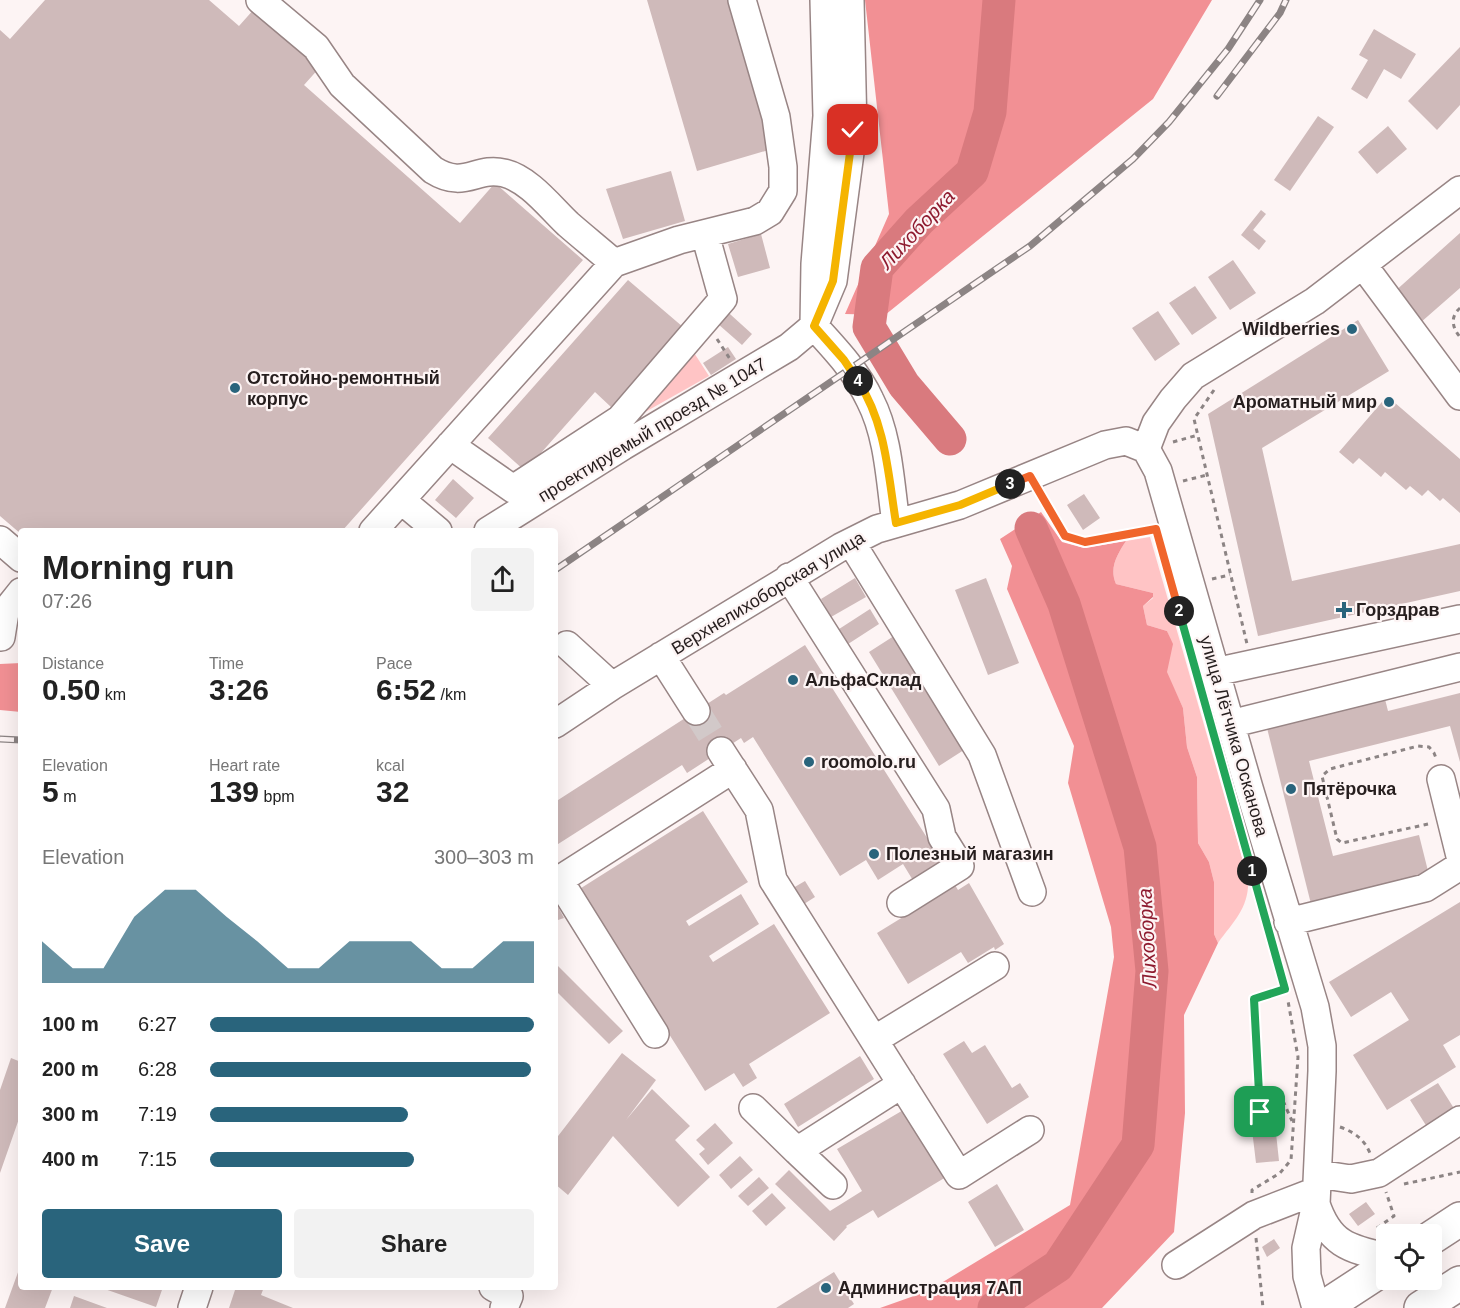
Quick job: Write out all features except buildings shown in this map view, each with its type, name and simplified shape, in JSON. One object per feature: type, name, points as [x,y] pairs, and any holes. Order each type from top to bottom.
[{"type":"main road","points":[[1442,1231],[1460,1219]]},
{"type":"main road","points":[[1323,1308],[1376,1274]]},
{"type":"main road","points":[[1421,1308],[1460,1283]]},
{"type":"street","points":[[260,0],[316,48],[342,85],[433,170],[445,178],[461,180],[497,172],[507,173],[535,193],[614,262]]},
{"type":"street","points":[[376,528],[614,262],[755,221],[770,212],[783,191],[783,167],[776,117],[742,0]]},
{"type":"street","points":[[824,0],[827,116],[815,264],[814,326],[844,360],[870,400],[885,445],[896,523]]},
{"type":"street","points":[[814,326],[833,281],[853,130],[850,0]]},
{"type":"street","points":[[1146,449],[1156,423],[1193,376],[1315,301],[1460,190]]},
{"type":"street","points":[[450,445],[513,489],[620,418],[723,299],[705,234]]},
{"type":"street","points":[[1363,265],[1460,396]]},
{"type":"street","name":"проектируемый проезд № 1047","points":[[493,528],[623,446],[789,347],[814,326]]},
{"type":"street","name":"Верхнелихоборская улица","points":[[558,722],[789,577],[877,529],[960,505],[1105,446],[1126,441],[1146,449]]},
{"type":"street","name":"улица Лётчика Осканова","points":[[1146,449],[1158,471],[1230,724],[1315,1007],[1322,1046],[1317,1190],[1306,1248],[1307,1276],[1316,1308]]},
{"type":"street","points":[[401,500],[434,528]]},
{"type":"street","points":[[0,540],[18,555]]},
{"type":"street","points":[[850,542],[982,755],[1032,892]]},
{"type":"street","points":[[789,577],[936,809],[942,837],[960,866],[901,903]]},
{"type":"street","points":[[7,637],[5,612],[18,596]]},
{"type":"street","points":[[1215,672],[1460,619]]},
{"type":"street","points":[[567,645],[612,687]]},
{"type":"street","points":[[661,656],[696,711]]},
{"type":"street","points":[[1230,724],[1460,667]]},
{"type":"street","points":[[655,1034],[558,879],[727,760],[759,810],[773,880],[959,1175],[1030,1130]]},
{"type":"street","points":[[1441,779],[1460,856]]},
{"type":"street","points":[[1288,922],[1413,885],[1434,884],[1460,866]]},
{"type":"street","points":[[874,1040],[995,966]]},
{"type":"street","points":[[797,1150],[902,1084]]},
{"type":"street","points":[[753,1108],[833,1185]]},
{"type":"street","points":[[1176,1265],[1254,1215],[1317,1190],[1350,1179],[1379,1173],[1460,1120]]},
{"type":"street","name":"улица Лётчика Осканова","points":[[1317,1190],[1322,1221],[1339,1242],[1376,1254]]},
{"type":"street","points":[[192,1308],[198,1290]]},
{"type":"street","points":[[498,1290],[509,1296],[504,1308]]},
{"type":"path","points":[[1460,308],[1453,318],[1453,325],[1460,337]]},
{"type":"path","points":[[1220,384],[1194,419],[1246,643],[1252,648]]},
{"type":"path","points":[[1030,476],[1065,536],[1073,540],[1085,542],[1156,529]]},
{"type":"path","points":[[1441,779],[1434,753],[1423,746],[1330,768],[1322,776],[1337,839],[1342,843],[1450,818]]},
{"type":"path","points":[[1260,1112],[1254,999],[1285,989],[1282,978]]},
{"type":"path","points":[[1258,1097],[1280,1094],[1293,1123],[1298,1057],[1288,1001]]},
{"type":"path","points":[[1395,1186],[1460,1172]]},
{"type":"shaded area","points":[[865,0],[1212,0],[1153,99],[885,315],[845,314],[889,214]]},
{"type":"shaded area","points":[[689,345],[709,376],[631,420]]},
{"type":"shaded area","points":[[1041,512],[1062,542],[1084,548],[1126,541],[1114,567],[1116,584],[1153,593],[1153,597],[1143,606],[1147,625],[1167,631],[1173,644],[1167,672],[1183,708],[1187,747],[1197,777],[1198,843],[1209,862],[1214,882],[1214,934],[1218,943],[1184,1015],[1185,1113],[1174,1232],[1102,1308],[880,1308],[928,1291],[1070,1205],[1114,957],[1111,927],[1068,783],[1074,746],[1007,589],[1012,566],[1000,539]]},
{"type":"shaded area","points":[[1150,537],[1248,878],[1244,906],[1218,943],[1214,934],[1214,882],[1209,862],[1198,843],[1197,777],[1187,747],[1183,708],[1166,672],[1172,644],[1167,631],[1147,625],[1143,606],[1153,598],[1153,593],[1116,584],[1114,578],[1115,562],[1126,541]]},
{"type":"shaded area","points":[[18,663],[18,712],[0,710],[0,664]]},
{"type":"waterway","name":"Лихоборка","points":[[950,439],[904,385],[869,327],[877,268],[919,221],[972,172],[990,112],[999,0]]},
{"type":"waterway","name":"Лихоборка","points":[[994,1308],[1058,1266],[1138,1145],[1152,971],[1140,847],[1064,604],[1031,528]]},
{"type":"tunnel","points":[[696,711],[721,751]]},
{"type":"railway","points":[[558,568],[1030,246],[1133,159],[1169,122],[1228,49],[1260,0]]},
{"type":"railway","points":[[1217,96],[1280,13],[1286,0]]},
{"type":"railway","points":[[0,739],[18,740]]},
{"type":"place","name":"Wildberries","points":[[1352,329]]},
{"type":"place","name":"Отстойно-ремонтный корпус","points":[[235,388]]},
{"type":"place","name":"Ароматный мир","points":[[1389,402]]},
{"type":"place","name":"Горздрав","points":[[1344,610]]},
{"type":"place","name":"АльфаСклад","points":[[793,680]]},
{"type":"place","name":"roomolo.ru","points":[[809,762]]},
{"type":"place","name":"Пятёрочка","points":[[1291,789]]},
{"type":"place","name":"Полезный магазин","points":[[874,854]]},
{"type":"place","name":"Администрация 7АП","points":[[826,1288]]},
{"type":"route","points":[[853,130],[833,281],[814,326],[844,360],[870,400],[885,445],[896,523],[960,505],[1030,476],[1065,536],[1073,540],[1085,542],[1156,529],[1285,989],[1254,999],[1260,1112]]}]
